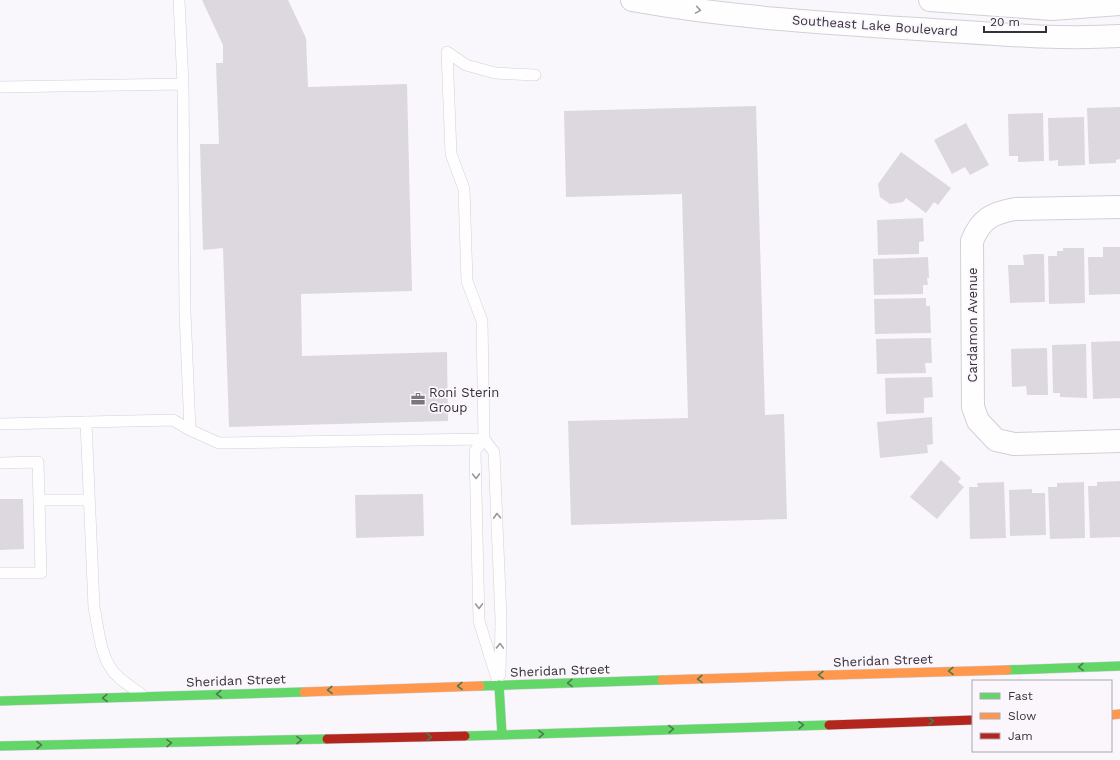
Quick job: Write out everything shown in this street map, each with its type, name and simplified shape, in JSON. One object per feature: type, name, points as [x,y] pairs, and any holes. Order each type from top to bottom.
[{"type":"main road","name":"Sheridan Street","points":[[0,701],[1120,666]]},
{"type":"main road","points":[[499,685],[502,735]]},
{"type":"main road","points":[[0,746],[502,735],[972,720]]},
{"type":"street","name":"Southeast Lake Boulevard","points":[[632,0],[712,12],[884,27],[1046,37],[1082,38],[1120,36]]},
{"type":"street","points":[[930,0],[1052,9],[1120,4]]},
{"type":"street","name":"Cardamon Avenue","points":[[1120,207],[1015,209],[998,212],[987,219],[977,229],[972,242],[973,407],[978,421],[986,432],[996,440],[1014,444],[1120,441]]},
{"type":"lane","points":[[179,0],[183,84],[185,312],[190,430]]},
{"type":"lane","points":[[499,685],[479,620],[475,452],[484,439],[482,321],[467,281],[464,190],[451,154],[447,52],[466,65],[495,74],[535,75]]},
{"type":"lane","points":[[0,87],[183,84]]},
{"type":"lane","points":[[0,424],[173,420],[190,430],[219,443],[484,439]]},
{"type":"lane","points":[[86,422],[94,607],[107,662],[113,672],[144,696]]},
{"type":"lane","points":[[484,439],[494,452],[501,620],[499,685]]},
{"type":"lane","points":[[0,463],[38,462],[41,573],[0,573]]},
{"type":"lane","points":[[39,500],[89,500]]},
{"type":"building","points":[[202,0],[288,0],[306,38],[308,87],[407,84],[412,291],[301,294],[302,356],[447,352],[448,421],[229,427],[223,248],[203,250],[200,144],[219,144],[216,63],[223,63],[223,45]]},
{"type":"building","points":[[756,106],[765,415],[784,414],[787,519],[571,525],[568,421],[688,418],[682,194],[566,197],[564,111]]},
{"type":"building","points":[[1120,107],[1120,159],[1116,160],[1116,163],[1089,164],[1087,108]]},
{"type":"building","points":[[1043,113],[1044,161],[1018,162],[1018,156],[1009,156],[1008,114]]},
{"type":"building","points":[[1084,117],[1085,165],[1058,166],[1058,160],[1049,161],[1048,118]]},
{"type":"building","points":[[966,123],[989,165],[970,175],[965,167],[952,174],[934,140]]},
{"type":"building","points":[[901,152],[951,188],[938,205],[934,202],[926,213],[906,198],[903,202],[890,204],[880,197],[878,184]]},
{"type":"building","points":[[923,218],[924,241],[919,242],[919,254],[878,255],[877,220]]},
{"type":"building","points":[[1103,247],[1120,247],[1120,294],[1089,295],[1088,257],[1103,257]]},
{"type":"building","points":[[1063,248],[1084,248],[1085,303],[1049,304],[1048,256],[1057,256],[1057,251],[1063,251]]},
{"type":"building","points":[[1044,254],[1045,302],[1010,303],[1008,265],[1024,265],[1023,255]]},
{"type":"building","points":[[928,257],[929,278],[927,278],[928,285],[923,285],[923,294],[874,295],[873,259]]},
{"type":"building","points":[[926,298],[926,306],[930,306],[931,333],[875,334],[874,299]]},
{"type":"building","points":[[931,338],[932,363],[925,363],[926,373],[877,374],[876,339]]},
{"type":"building","points":[[1120,341],[1120,398],[1093,399],[1091,342]]},
{"type":"building","points":[[1086,344],[1087,398],[1060,397],[1060,393],[1053,393],[1052,345]]},
{"type":"building","points":[[1047,348],[1048,395],[1027,395],[1026,386],[1012,387],[1011,349]]},
{"type":"building","points":[[932,377],[933,397],[924,398],[924,413],[886,414],[885,378]]},
{"type":"building","points":[[932,417],[933,444],[927,445],[928,453],[880,458],[877,422]]},
{"type":"building","points":[[941,460],[961,478],[958,482],[964,487],[937,519],[910,497]]},
{"type":"building","points":[[1120,481],[1120,537],[1090,538],[1088,486],[1097,486],[1097,482]]},
{"type":"building","points":[[1004,482],[1006,538],[970,539],[969,487],[978,487],[977,483]]},
{"type":"building","points":[[1084,482],[1085,538],[1050,539],[1048,487],[1057,487],[1057,483]]},
{"type":"building","points":[[1032,489],[1032,493],[1045,493],[1046,535],[1010,536],[1009,490]]},
{"type":"building","points":[[423,494],[424,536],[356,538],[355,495]]},
{"type":"building","points":[[0,499],[23,499],[24,549],[0,550]]},
{"type":"traffic: fast","points":[[1007,670],[1120,666]]},
{"type":"traffic: fast","points":[[480,686],[662,680]]},
{"type":"traffic: fast","points":[[499,685],[502,735]]},
{"type":"traffic: fast","points":[[0,701],[304,692]]},
{"type":"traffic: fast","points":[[465,736],[829,725]]},
{"type":"traffic: fast","points":[[0,746],[327,739]]},
{"type":"traffic: slow","points":[[662,680],[1007,670]]},
{"type":"traffic: slow","points":[[304,692],[480,686]]},
{"type":"traffic: slow","points":[[1112,715],[1120,714]]},
{"type":"traffic: jam","points":[[829,725],[972,720]]},
{"type":"traffic: jam","points":[[327,739],[465,736]]},
{"type":"place","name":"Roni Sterin Group","points":[[418,399]]}]
